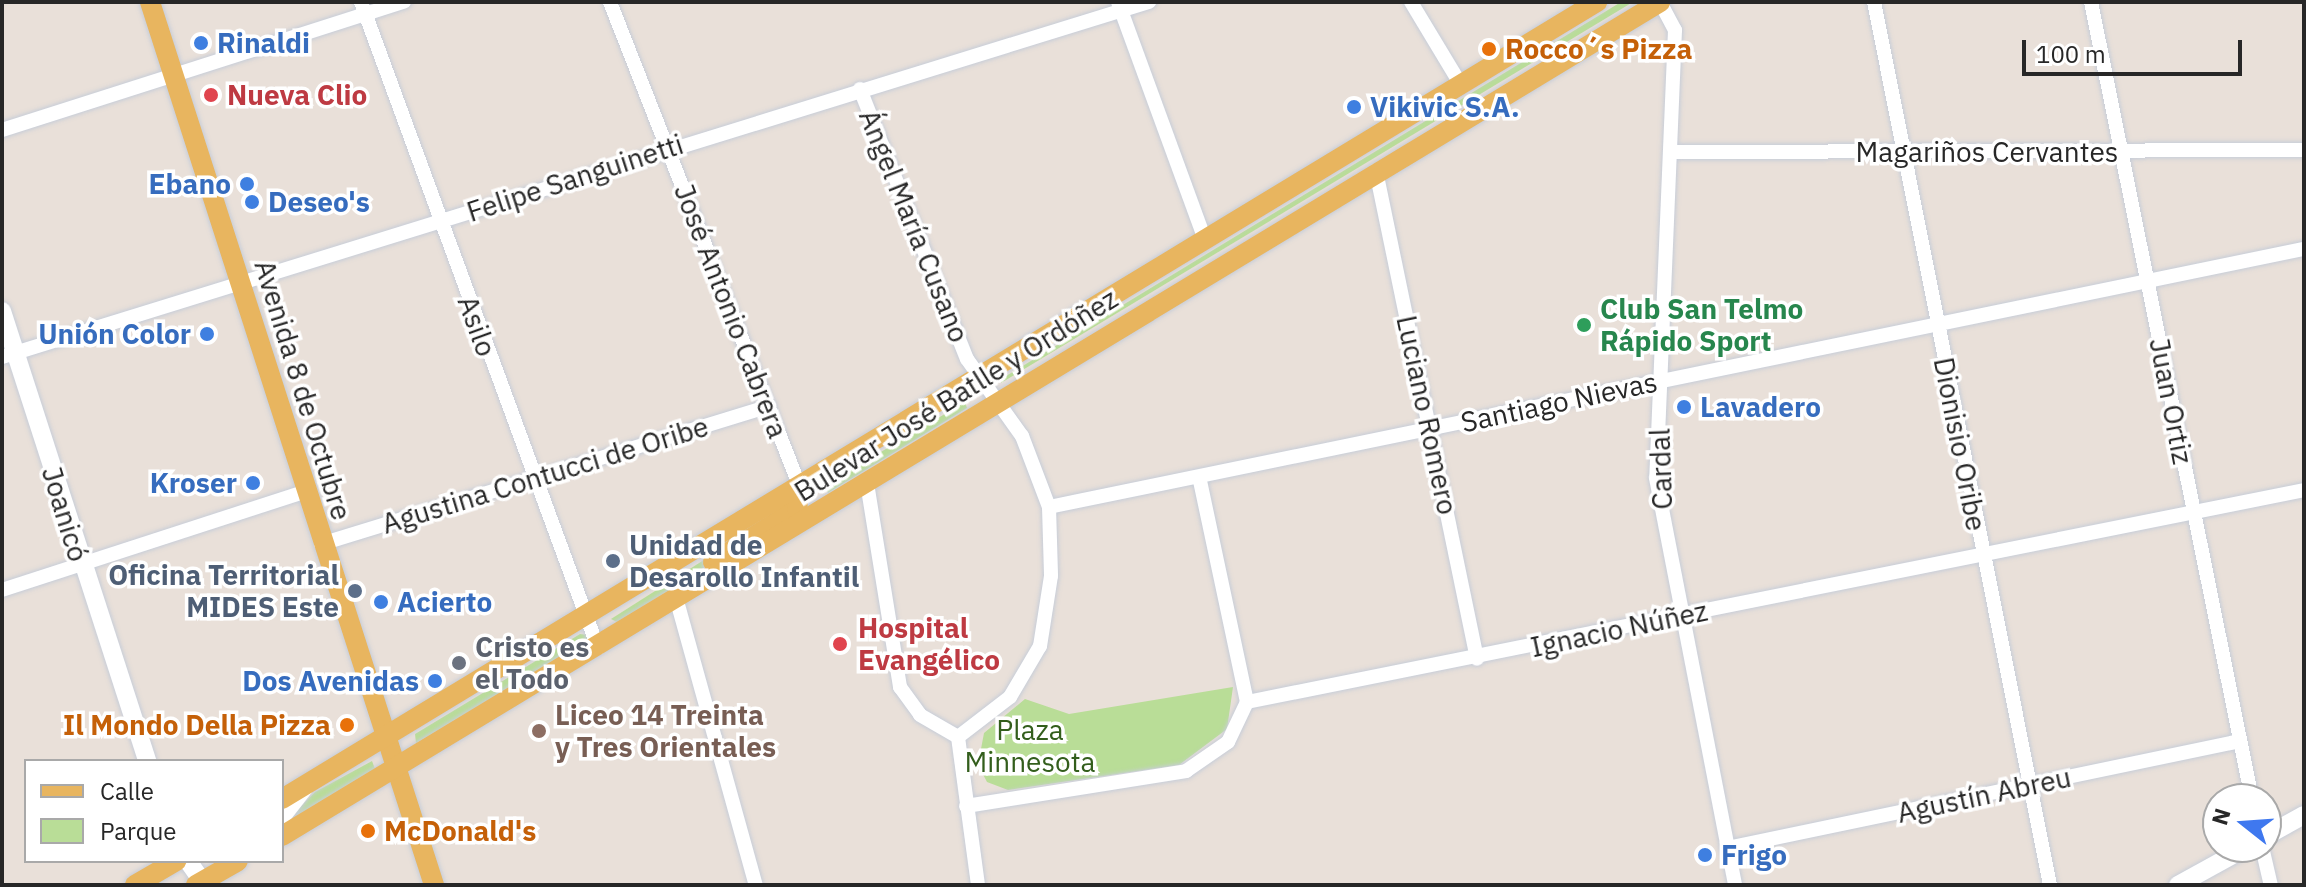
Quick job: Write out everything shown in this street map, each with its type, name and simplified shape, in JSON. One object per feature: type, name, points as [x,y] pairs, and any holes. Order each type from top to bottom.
[{"type":"main road","name":"Avenida 8 de Octubre","points":[[150,2],[242,286],[304,492],[434,885]]},
{"type":"main road","name":"Bulevar José Batlle y Ordóñez","points":[[284,798],[981,379],[1204,237],[1597,2]]},
{"type":"main road","name":"Bulevar José Batlle y Ordóñez","points":[[284,835],[598,648],[997,401],[1660,2]]},
{"type":"main road","points":[[682,597],[710,564],[797,509],[800,487]]},
{"type":"main road","points":[[135,885],[173,863]]},
{"type":"main road","points":[[203,878],[234,863]]},
{"type":"street","points":[[2,130],[175,75],[363,8],[404,2]]},
{"type":"street","name":"José Antonio Cabrera","points":[[610,2],[800,487]]},
{"type":"street","name":"Felipe Sanguinetti","points":[[9,355],[242,286],[439,220],[1120,6],[1149,2]]},
{"type":"street","points":[[1411,2],[1461,85]]},
{"type":"street","name":"Cardal","points":[[1660,2],[1675,30],[1656,478],[1735,885]]},
{"type":"street","name":"Dionisio Oribe","points":[[1874,2],[1981,558],[2050,885]]},
{"type":"street","name":"Juan Ortiz","points":[[2091,2],[2249,783]]},
{"type":"street","points":[[1120,6],[1204,237]]},
{"type":"street","name":"Asilo","points":[[363,8],[598,648]]},
{"type":"street","name":"Ángel María Cusano","points":[[860,89],[981,379],[1022,436],[1049,507],[1051,576],[1040,646],[1010,697],[958,737]]},
{"type":"street","name":"Magariños Cervantes","points":[[1671,152],[2304,150]]},
{"type":"street","name":"Luciano Romero","points":[[1376,171],[1477,659]]},
{"type":"street","name":"Santiago Nievas","points":[[1049,507],[1430,430],[1660,379],[2148,284],[2304,249]]},
{"type":"street","name":"Joanicó","points":[[2,311],[9,355],[146,759]]},
{"type":"street","name":"Agustina Contucci de Oribe","points":[[321,544],[769,406]]},
{"type":"street","points":[[966,806],[1186,771],[1228,742],[1247,702],[1199,477]]},
{"type":"street","points":[[867,483],[900,687],[920,715],[958,737],[978,885]]},
{"type":"street","name":"Ignacio Núñez","points":[[1247,702],[1981,558],[2304,490]]},
{"type":"street","points":[[2,590],[304,492]]},
{"type":"street","points":[[682,597],[756,885]]},
{"type":"street","name":"Agustín Abreu","points":[[1727,848],[2240,741]]},
{"type":"street","name":"Bulevar José Batlle y Ordóñez","points":[[284,813],[307,784]]},
{"type":"street","points":[[2282,827],[2304,815]]},
{"type":"street","points":[[190,863],[203,878]]},
{"type":"street","points":[[2178,885],[2218,863]]},
{"type":"street","points":[[2266,863],[2271,885]]},
{"type":"green space","points":[[1621,2],[1633,2],[1001,383],[1001,379]]},
{"type":"green space","points":[[965,402],[967,408],[828,493],[825,485]]},
{"type":"green space","points":[[789,506],[691,577],[617,622],[611,619]]},
{"type":"green space","points":[[580,634],[588,635],[586,642],[416,743],[415,734]]},
{"type":"green space","name":"Plaza Minnesota","points":[[1233,687],[1227,729],[1179,765],[1008,790],[987,782],[978,765],[984,733],[1025,699],[1069,714]]},
{"type":"green space","points":[[372,761],[375,769],[284,824],[315,792]]},
{"type":"place","name":"Rinaldi","points":[[201,43]]},
{"type":"place","name":"Rocco´s Pizza","points":[[1489,49]]},
{"type":"place","name":"Nueva Clio","points":[[211,95]]},
{"type":"place","name":"Vikivic S.A.","points":[[1354,107]]},
{"type":"place","name":"Ebano","points":[[247,184]]},
{"type":"place","name":"Deseo's","points":[[252,202]]},
{"type":"place","name":"Club San Telmo Rápido Sport","points":[[1584,325]]},
{"type":"place","name":"Unión Color","points":[[207,334]]},
{"type":"place","name":"Lavadero","points":[[1684,407]]},
{"type":"place","name":"Kroser","points":[[253,483]]},
{"type":"place","name":"Unidad de Desarollo Infantil","points":[[613,561]]},
{"type":"place","name":"Oficina Territorial MIDES Este","points":[[355,591]]},
{"type":"place","name":"Acierto","points":[[381,602]]},
{"type":"place","name":"Hospital Evangélico","points":[[840,644]]},
{"type":"place","name":"Cristo es el Todo","points":[[459,663]]},
{"type":"place","name":"Dos Avenidas","points":[[435,681]]},
{"type":"place","name":"Il Mondo Della Pizza","points":[[347,725]]},
{"type":"place","name":"Liceo 14 Treinta y Tres Orientales","points":[[539,731]]},
{"type":"place","name":"McDonald's","points":[[368,831]]},
{"type":"place","name":"Frigo","points":[[1705,855]]}]
